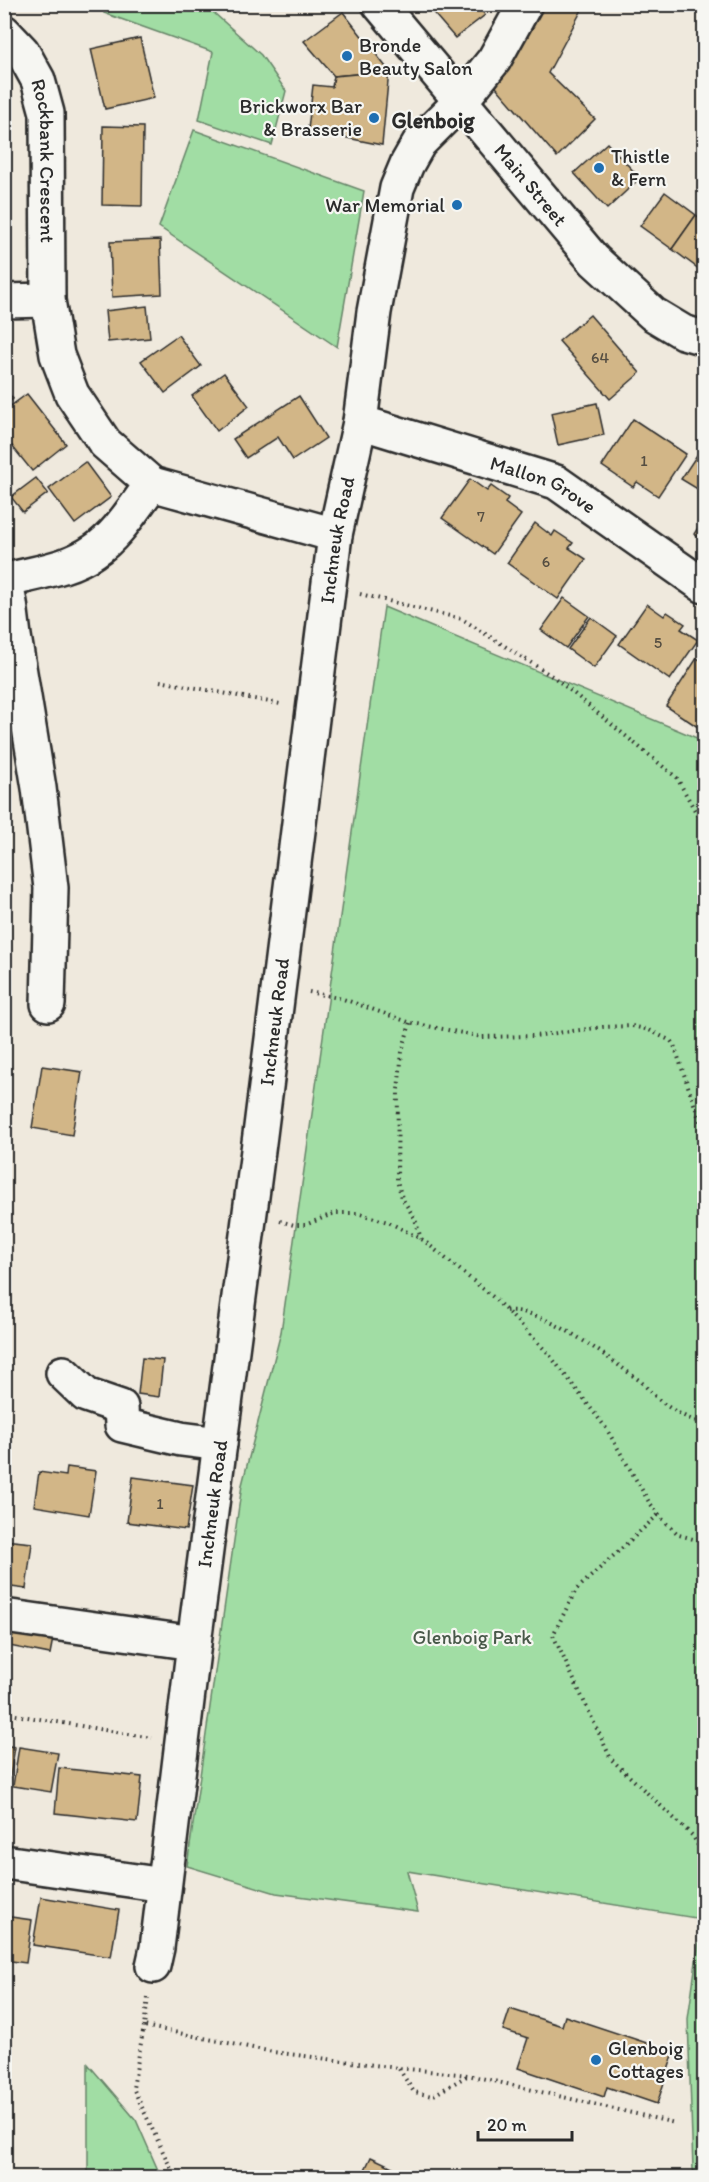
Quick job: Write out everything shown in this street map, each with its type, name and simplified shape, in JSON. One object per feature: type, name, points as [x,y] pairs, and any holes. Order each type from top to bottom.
[{"type":"street","name":"Main Street","points":[[379,4],[594,260],[653,314],[683,332],[705,338]]},
{"type":"street","name":"Inchneuk Road","points":[[153,1966],[335,535],[360,422],[374,312],[397,188],[419,143],[460,102],[494,60],[525,4]]},
{"type":"street","name":"Rockbank Crescent","points":[[4,32],[22,51],[38,80],[47,113],[48,300],[57,355],[72,394],[105,443],[152,484]]},
{"type":"street","points":[[4,302],[48,300]]},
{"type":"street","name":"Mallon Grove","points":[[360,422],[556,482],[705,586]]},
{"type":"street","points":[[48,1004],[51,888],[47,846],[5,581],[73,562],[94,552],[112,536],[152,484],[335,535]]},
{"type":"street","points":[[63,1373],[86,1395],[122,1407],[122,1425],[181,1439],[220,1444]]},
{"type":"street","points":[[4,1616],[194,1643]]},
{"type":"street","points":[[4,1862],[164,1885]]},
{"type":"path","points":[[329,585],[462,619],[555,678],[677,778],[705,826]]},
{"type":"path","points":[[160,681],[314,710]]},
{"type":"path","points":[[279,985],[343,999],[410,1022],[482,1037],[534,1036],[618,1026],[649,1030],[671,1041],[674,1046],[705,1133]]},
{"type":"path","points":[[410,1022],[399,1083],[397,1181],[402,1198],[415,1219],[422,1240]]},
{"type":"path","points":[[251,1208],[294,1225],[305,1225],[335,1213],[366,1215],[388,1222],[422,1240],[493,1298],[548,1353],[595,1413],[658,1515],[679,1535],[705,1542]]},
{"type":"path","points":[[506,1311],[516,1309],[528,1312],[555,1324],[637,1378],[664,1404],[691,1420],[705,1425]]},
{"type":"path","points":[[658,1515],[576,1590],[553,1635],[611,1759],[693,1836],[705,1857]]},
{"type":"path","points":[[4,1713],[182,1743]]},
{"type":"path","points":[[153,1966],[133,2088],[177,2178]]},
{"type":"path","points":[[144,2026],[273,2052],[468,2075],[675,2123]]},
{"type":"path","points":[[398,2068],[414,2092],[432,2096],[468,2075]]},
{"type":"green space","points":[[107,4],[205,5],[261,55],[286,91],[272,145],[199,120],[213,52],[104,13]]},
{"type":"green space","points":[[194,130],[364,191],[337,347],[159,227]]},
{"type":"green space","name":"Glenboig Park","points":[[384,607],[704,741],[704,2177],[696,2177],[693,2169],[688,2019],[702,1919],[407,1871],[418,1912],[276,1893],[187,1866],[242,1485],[281,1332]]},
{"type":"green space","points":[[88,2064],[136,2120],[161,2177],[88,2177]]},
{"type":"building","points":[[435,4],[477,4],[485,15],[455,38],[430,9]]},
{"type":"building","points":[[543,4],[585,4],[548,73],[595,119],[557,157],[496,87]]},
{"type":"building","name":"Bronde Beauty Salon","points":[[343,12],[389,71],[334,76],[304,41]]},
{"type":"building","points":[[140,38],[154,98],[105,109],[91,49]]},
{"type":"building","points":[[389,71],[382,145],[308,130],[313,85],[332,87],[334,76]]},
{"type":"building","points":[[103,126],[143,127],[142,206],[102,205]]},
{"type":"building","points":[[607,143],[640,178],[607,209],[574,173]]},
{"type":"building","points":[[665,192],[696,215],[672,249],[640,226]]},
{"type":"building","points":[[696,215],[704,221],[703,272],[672,249]]},
{"type":"building","points":[[160,240],[162,294],[112,297],[110,242]]},
{"type":"building","points":[[147,306],[150,338],[108,342],[105,311]]},
{"type":"building","points":[[590,315],[640,373],[610,399],[559,341]]},
{"type":"building","points":[[178,335],[201,366],[165,393],[141,361]]},
{"type":"building","points":[[224,373],[249,406],[217,431],[192,396]]},
{"type":"building","points":[[4,388],[13,399],[4,406]]},
{"type":"building","points":[[27,394],[66,444],[32,471],[4,436],[4,411]]},
{"type":"building","points":[[299,396],[326,438],[293,460],[278,437],[246,458],[233,439]]},
{"type":"building","points":[[597,403],[604,435],[558,445],[551,413]]},
{"type":"building","points":[[633,419],[686,454],[658,496],[637,482],[633,487],[602,466]]},
{"type":"building","points":[[704,447],[704,493],[681,479]]},
{"type":"building","points":[[85,462],[111,497],[75,524],[49,489]]},
{"type":"building","points":[[36,478],[48,493],[23,512],[11,497]]},
{"type":"building","points":[[470,479],[487,491],[491,486],[508,498],[505,503],[521,515],[493,554],[442,518]]},
{"type":"building","points":[[704,518],[704,541],[694,534]]},
{"type":"building","points":[[535,523],[552,536],[555,531],[573,543],[569,548],[586,559],[558,599],[507,563]]},
{"type":"building","points":[[564,598],[589,616],[566,648],[541,630]]},
{"type":"building","points":[[647,604],[664,616],[667,612],[685,624],[681,629],[698,640],[670,680],[619,644]]},
{"type":"building","points":[[591,617],[617,636],[594,668],[568,649]]},
{"type":"building","points":[[697,658],[704,663],[704,731],[666,706]]},
{"type":"building","points":[[42,1066],[82,1072],[72,1135],[32,1128]]},
{"type":"building","points":[[142,1358],[163,1360],[159,1397],[138,1394]]},
{"type":"building","points":[[67,1467],[96,1471],[89,1515],[34,1506],[39,1472],[66,1476]]},
{"type":"building","points":[[133,1477],[193,1485],[186,1530],[127,1522]]},
{"type":"building","points":[[4,1540],[32,1543],[26,1589],[4,1586]]},
{"type":"building","points":[[4,1618],[55,1628],[50,1654],[4,1645]]},
{"type":"building","points":[[4,1745],[15,1747],[8,1790],[4,1790]]},
{"type":"building","points":[[19,1747],[58,1753],[51,1792],[13,1786]]},
{"type":"building","points":[[59,1768],[142,1777],[137,1822],[55,1813]]},
{"type":"building","points":[[41,1897],[119,1910],[111,1957],[33,1945]]},
{"type":"building","points":[[4,1916],[32,1920],[26,1963],[4,1960]]},
{"type":"building","name":"Glenboig Cottages","points":[[510,2009],[562,2026],[565,2016],[674,2052],[657,2104],[607,2087],[604,2097],[518,2068],[528,2038],[503,2030]]},
{"type":"building","points":[[371,2157],[399,2170],[395,2178],[361,2178]]},
{"type":"place","name":"Bronde Beauty Salon","points":[[347,56]]},
{"type":"place","name":"Brickworx Bar & Brasserie","points":[[374,118]]},
{"type":"place","name":"Thistle & Fern","points":[[599,168]]},
{"type":"place","name":"War Memorial","points":[[457,205]]},
{"type":"place","name":"Glenboig Cottages","points":[[596,2060]]},
{"type":"district","name":"Glenboig","points":[[433,120]]}]
